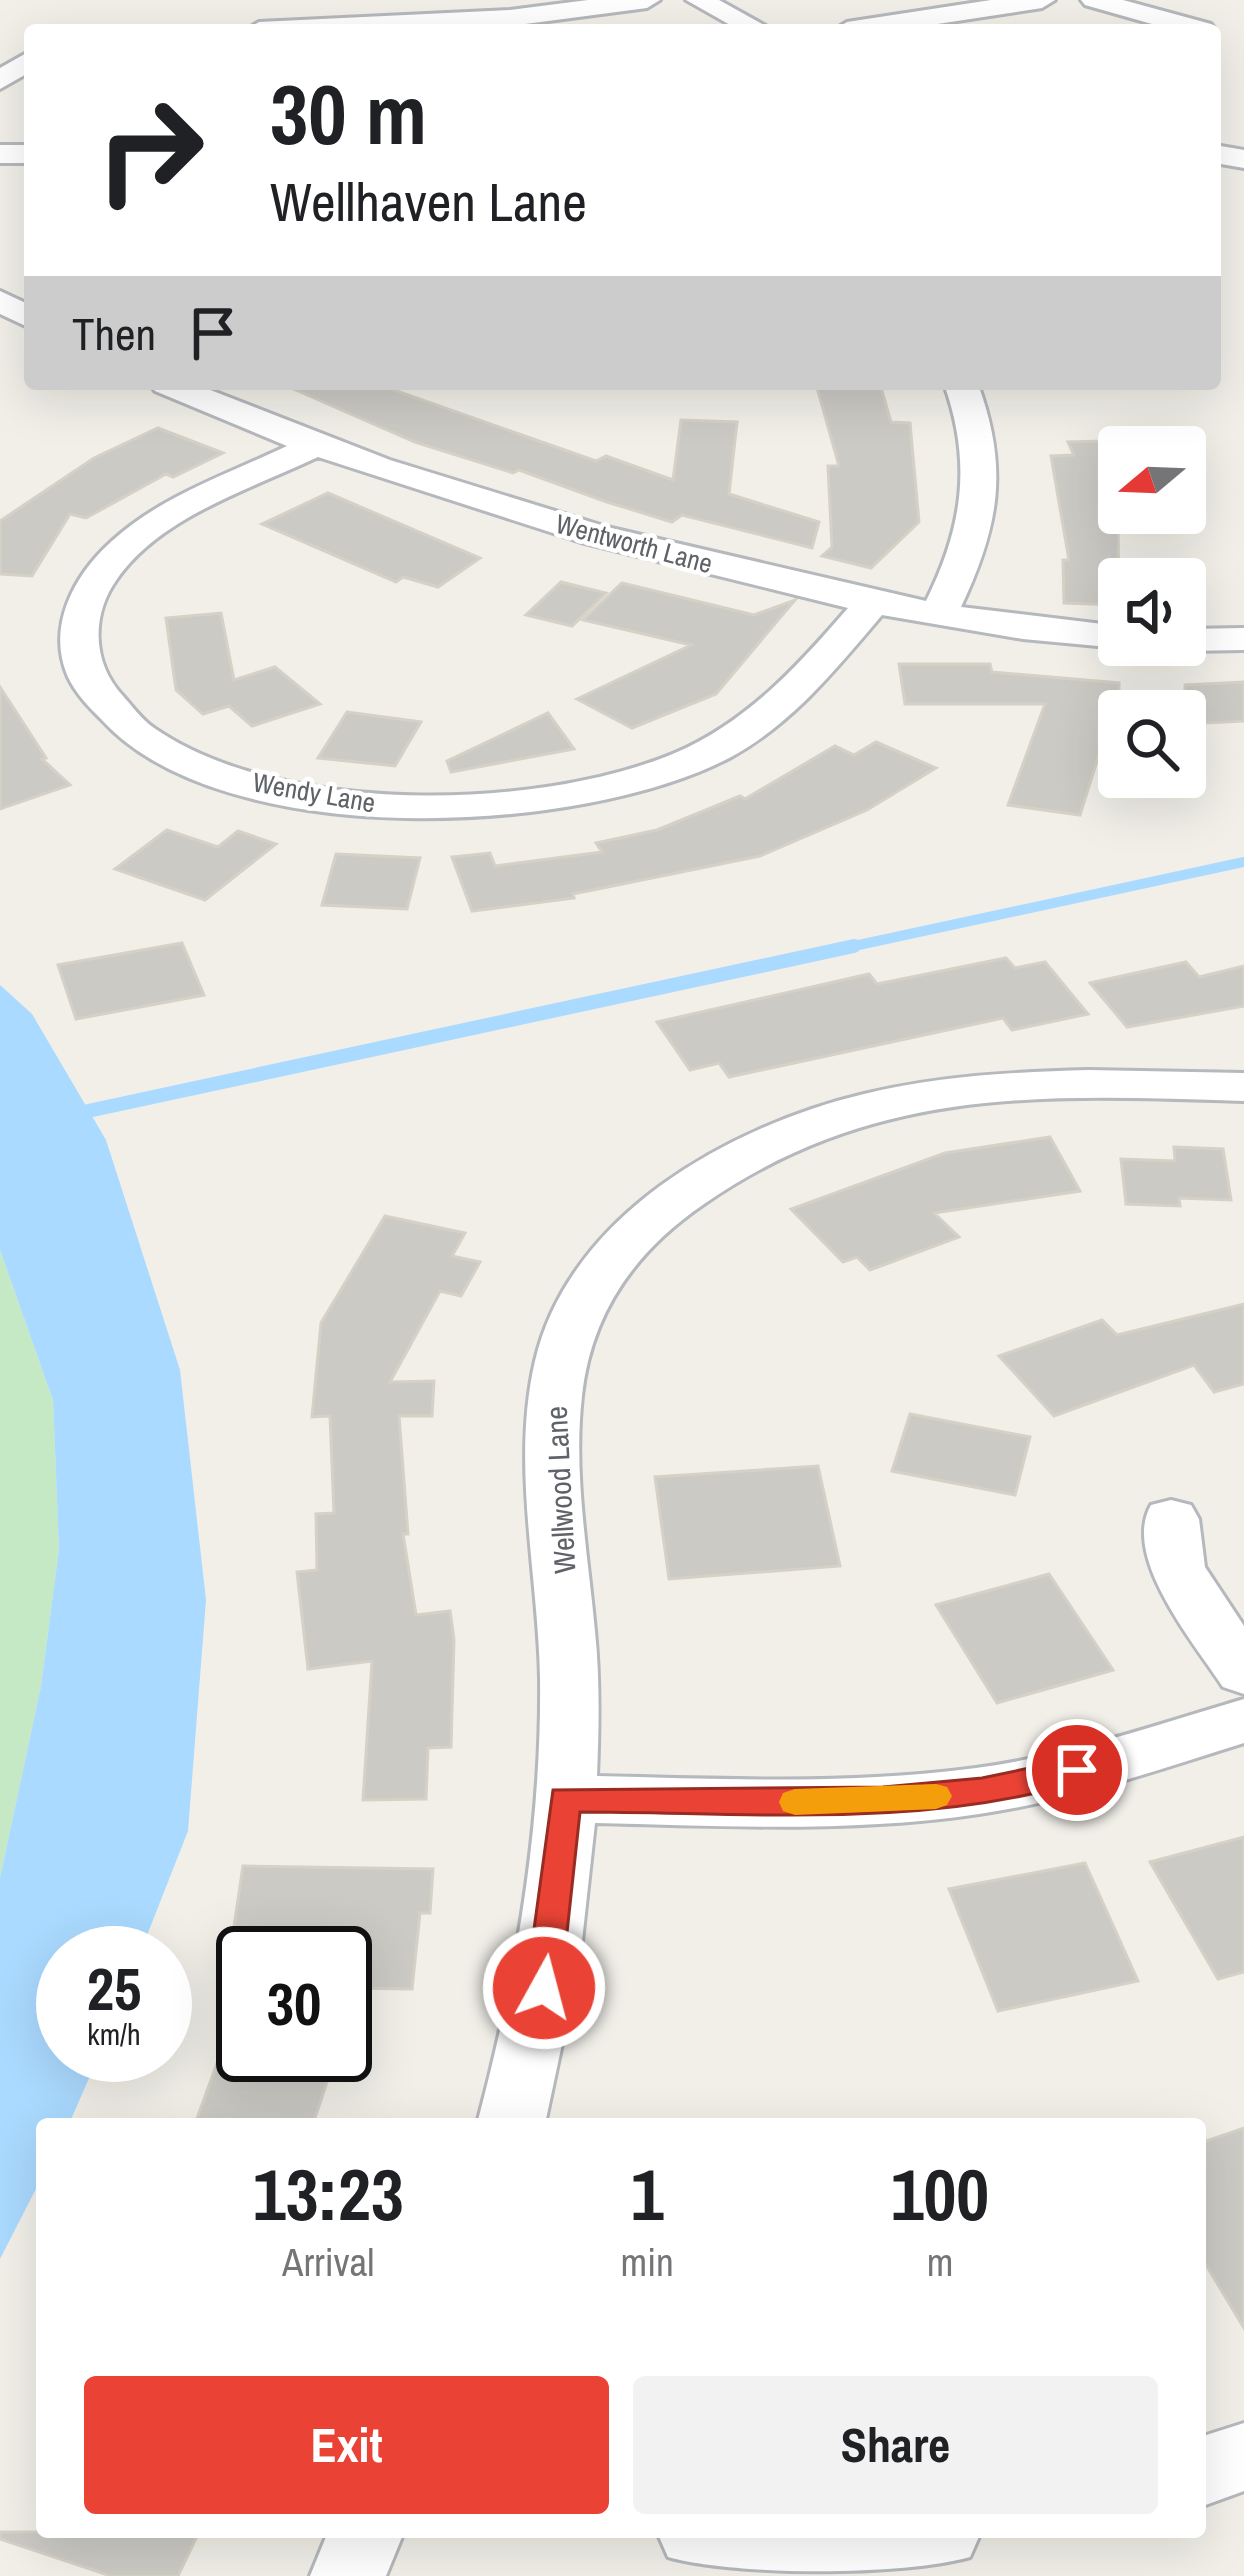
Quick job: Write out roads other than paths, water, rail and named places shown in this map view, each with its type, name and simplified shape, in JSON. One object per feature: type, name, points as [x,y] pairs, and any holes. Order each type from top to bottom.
[{"type":"street","points":[[445,24],[647,0]]},
{"type":"street","points":[[699,0],[748,24]]},
{"type":"street","points":[[886,24],[1042,0]]},
{"type":"street","points":[[1094,0],[1180,24]]},
{"type":"street","name":"Wentworth Lane","points":[[181,390],[316,445],[650,551],[871,604],[1098,634]]},
{"type":"street","points":[[938,615],[968,557],[982,501],[977,435],[964,390]]},
{"type":"street","name":"Wendy Lane","points":[[316,445],[137,539],[106,567],[81,614],[78,652],[94,690],[107,706],[150,742],[240,780],[338,801],[458,808],[539,801],[640,780],[704,755],[766,719],[790,699],[871,604]]},
{"type":"street","points":[[1206,640],[1244,639]]},
{"type":"street","name":"Wellwood Lane","points":[[512,2118],[544,1988],[565,1799],[569,1682],[554,1457],[555,1394],[565,1342],[600,1274],[639,1230],[717,1169],[816,1120],[895,1099],[986,1085],[1244,1087]]},
{"type":"street","points":[[1171,1519],[1177,1569],[1244,1672]]},
{"type":"street","points":[[565,1799],[824,1802],[933,1796],[1036,1780],[1244,1721]]},
{"type":"street","points":[[1206,2469],[1244,2457]]},
{"type":"street","points":[[348,2576],[364,2538]]},
{"type":"street","points":[[789,2538],[852,2538]]},
{"type":"water","points":[[0,985],[32,1014],[106,1140],[180,1370],[206,1600],[188,1831],[151,1926],[36,1926],[36,2082],[87,2082],[72,2118],[36,2118],[36,2189],[0,2259],[0,1878],[41,1686],[59,1549],[53,1400],[0,1250]]},
{"type":"waterway","points":[[840,949],[1244,862]]},
{"type":"waterway","points":[[88,1111],[854,946]]}]
